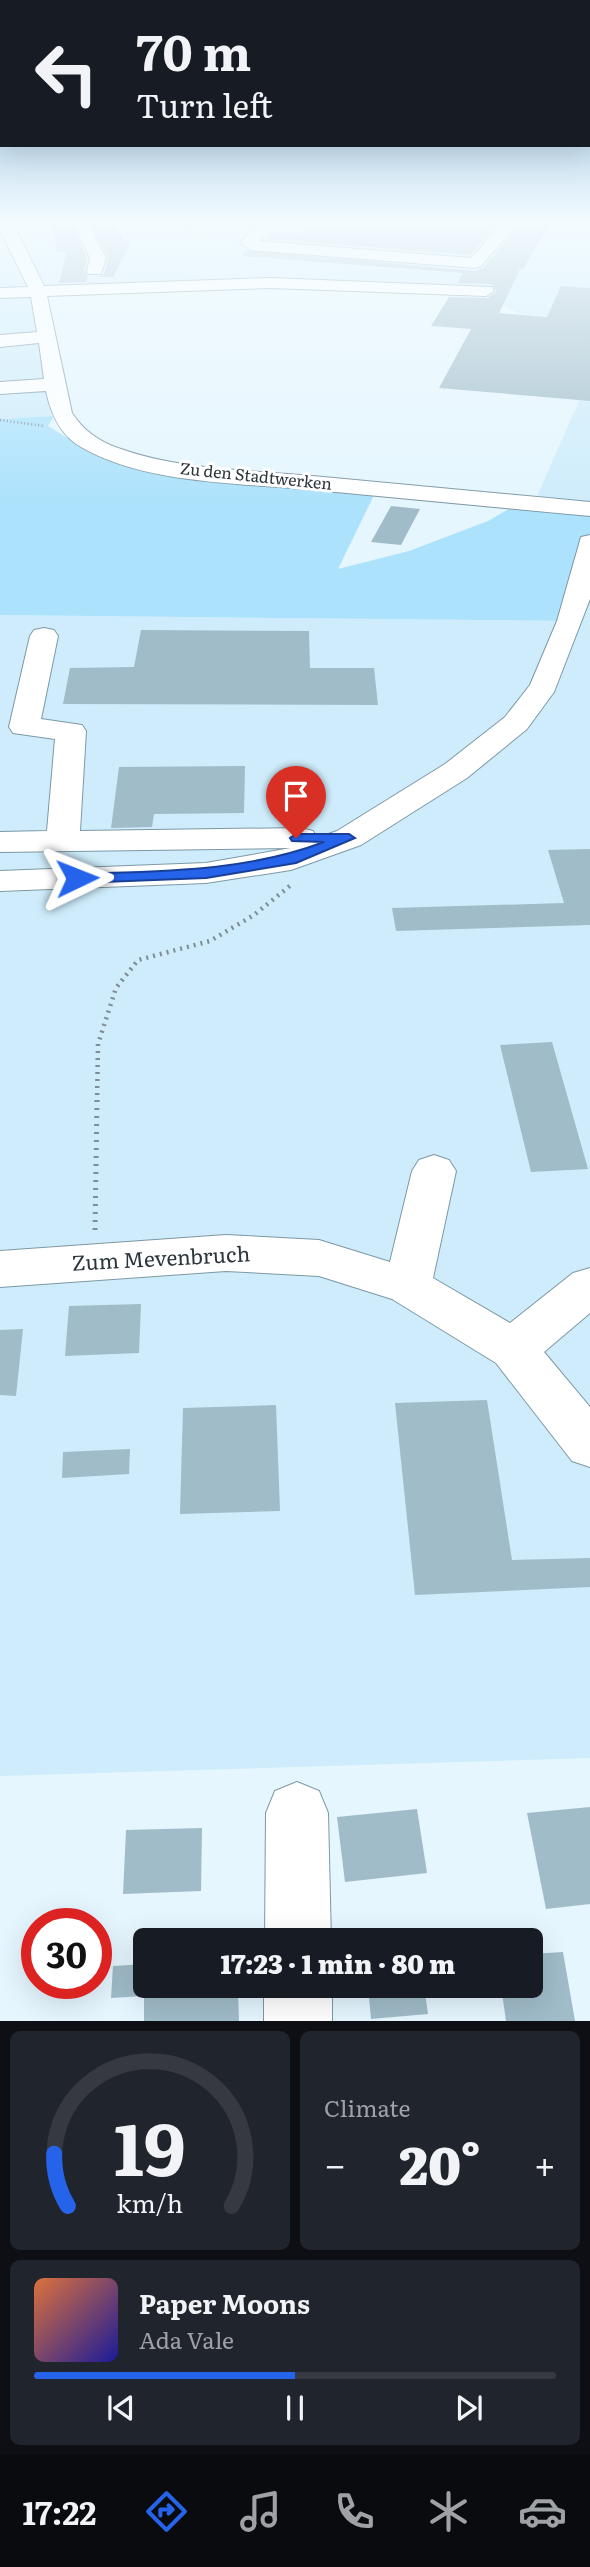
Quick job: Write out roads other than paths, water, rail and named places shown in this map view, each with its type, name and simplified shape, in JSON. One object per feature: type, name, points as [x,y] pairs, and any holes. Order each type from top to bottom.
[{"type":"street","name":"Zu den Stadtwerken","points":[[42,314],[46,385],[63,416],[79,435],[111,453],[154,465],[215,474],[590,509]]},
{"type":"street","points":[[0,341],[45,337]]},
{"type":"street","points":[[0,388],[46,385]]},
{"type":"street","points":[[0,881],[206,873],[291,860],[349,838],[456,771],[516,723],[544,687],[570,621],[586,570],[590,542]]},
{"type":"street","points":[[44,636],[24,727],[71,731],[62,841]]},
{"type":"street","points":[[0,842],[349,838]]},
{"type":"street","points":[[408,1286],[434,1171]]},
{"type":"street","name":"Zum Mevenbruch","points":[[0,1269],[226,1253],[319,1258],[408,1286],[513,1349],[590,1445]]},
{"type":"street","points":[[513,1349],[590,1286]]},
{"type":"street","points":[[297,1813],[298,1928]]},
{"type":"street","points":[[298,1998],[298,2021]]}]
